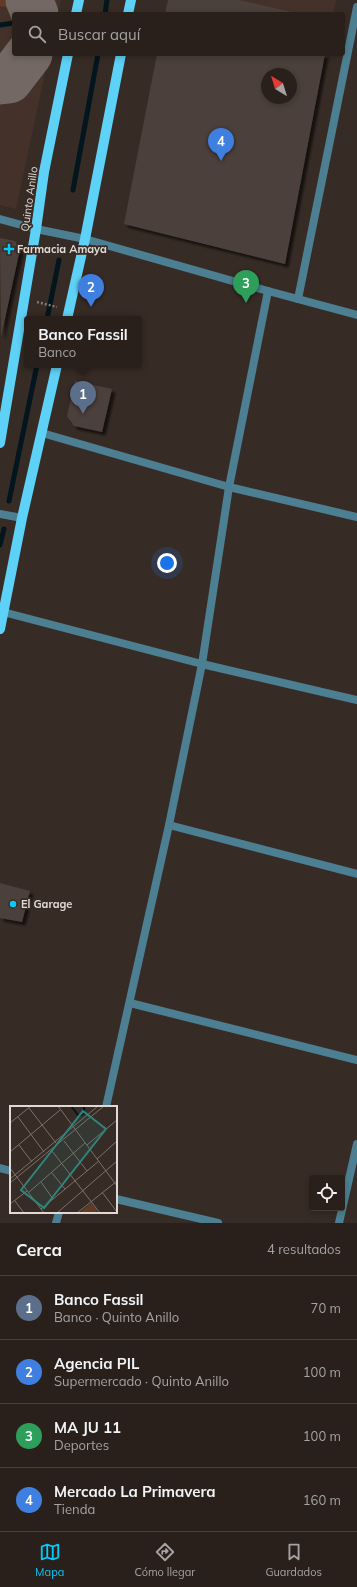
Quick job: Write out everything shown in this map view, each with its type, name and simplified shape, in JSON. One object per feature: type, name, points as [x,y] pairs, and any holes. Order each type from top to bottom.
[{"type":"main road","points":[[76,12],[79,0]]},
{"type":"main road","points":[[128,12],[131,0]]},
{"type":"main road","name":"Quinto Anillo","points":[[0,443],[36,229],[44,172],[68,56]]},
{"type":"main road","points":[[68,316],[85,239],[121,56]]},
{"type":"main road","points":[[0,629],[22,518],[56,368]]},
{"type":"street","points":[[298,299],[357,7]]},
{"type":"street","points":[[0,219],[36,229],[85,239],[268,292],[357,315]]},
{"type":"street","points":[[106,1106],[169,825],[202,664],[229,487],[268,292]]},
{"type":"street","points":[[42,433],[229,487],[357,517]]},
{"type":"street","points":[[0,514],[22,518]]},
{"type":"street","points":[[4,612],[202,664],[357,700]]},
{"type":"street","points":[[169,825],[357,874]]},
{"type":"street","points":[[130,1003],[357,1060]]},
{"type":"street","points":[[339,1223],[357,1144]]},
{"type":"street","points":[[0,1168],[10,1171]]},
{"type":"street","points":[[117,1199],[218,1223]]},
{"type":"street","points":[[56,1223],[59,1213]]},
{"type":"path","points":[[38,302],[58,307]]},
{"type":"shaded area","points":[[0,0],[61,0],[58,12],[12,12],[12,56],[49,56],[16,209],[0,205]]},
{"type":"shaded area","points":[[0,0],[25,0],[10,8],[0,6]]},
{"type":"shaded area","points":[[168,0],[336,0],[333,12],[165,12]]},
{"type":"building","points":[[168,0],[239,0],[292,12],[165,12]]},
{"type":"building","points":[[157,56],[325,56],[285,264],[124,224]]},
{"type":"building","points":[[0,238],[15,241],[20,249],[1,337]]},
{"type":"building","points":[[75,381],[112,389],[102,432],[74,426],[67,416]]},
{"type":"building","name":"El Garage","points":[[0,883],[30,891],[22,922],[0,918]]},
{"type":"waterway","points":[[105,12],[107,0]]},
{"type":"waterway","points":[[0,25],[12,23]]},
{"type":"waterway","points":[[73,190],[98,56]]},
{"type":"waterway","points":[[48,316],[59,260]]},
{"type":"waterway","points":[[9,501],[36,368]]},
{"type":"waterway","points":[[0,545],[4,529]]},
{"type":"taxiway","points":[[29,0],[34,12]]},
{"type":"taxiway","points":[[0,81],[9,80],[27,56]]},
{"type":"place","name":"Mercado La Primavera","points":[[221,161]]},
{"type":"place","name":"Farmacia Amaya","points":[[9,249]]},
{"type":"place","name":"MA JU 11","points":[[246,303]]},
{"type":"place","name":"Agencia PIL","points":[[91,307]]},
{"type":"place","name":"Banco Fassil","points":[[83,414]]},
{"type":"place","name":"El Garage","points":[[13,904]]}]
